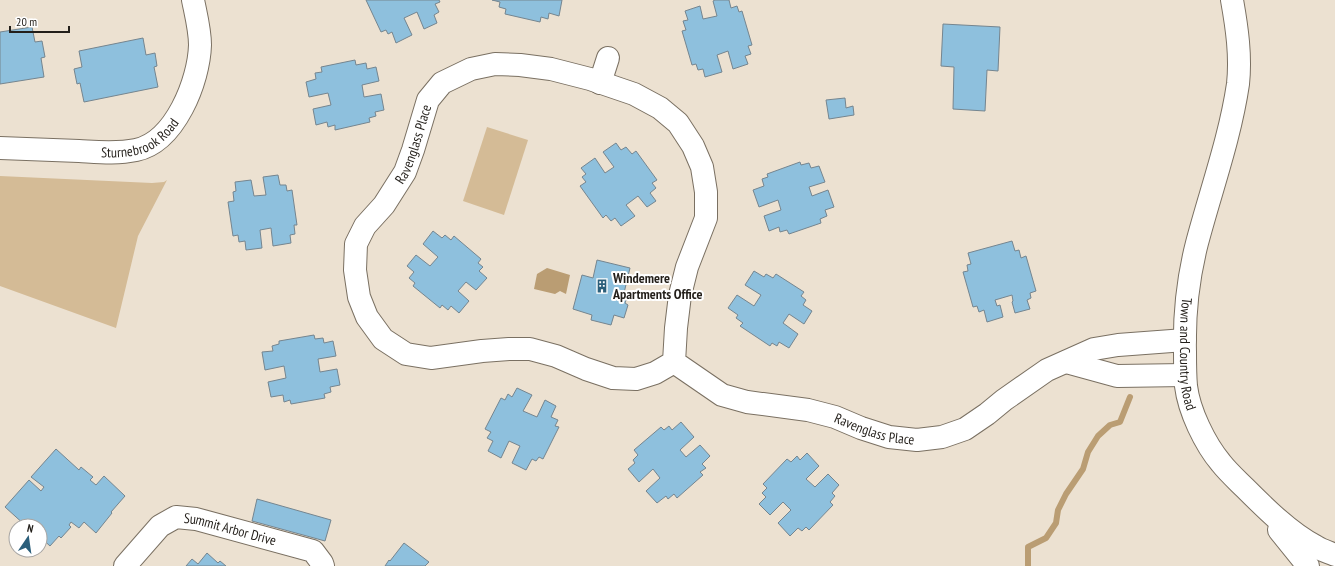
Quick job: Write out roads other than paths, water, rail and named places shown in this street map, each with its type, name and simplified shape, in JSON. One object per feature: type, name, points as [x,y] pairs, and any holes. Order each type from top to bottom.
[{"type":"street","name":"Sturnebrook Road","points":[[0,148],[114,153],[137,150],[152,144],[166,132],[177,117],[186,100],[196,73],[200,45],[197,17],[193,0]]},
{"type":"street","name":"Town and Country Road","points":[[1232,0],[1239,57],[1238,84],[1226,138],[1194,258],[1186,309],[1186,388],[1193,412],[1208,444],[1221,464],[1250,493],[1293,530],[1314,546],[1335,556]]},
{"type":"street","points":[[600,83],[608,58]]},
{"type":"street","name":"Ravenglass Place","points":[[495,64],[551,68],[634,94],[660,108],[678,123],[694,146],[702,167],[706,192],[706,218],[687,268],[680,295],[674,362],[654,373],[636,379],[613,378],[586,369],[556,356],[530,349],[509,348],[431,358],[406,354],[383,339],[367,317],[359,297],[355,270],[356,244],[365,226],[384,204],[405,172],[428,100],[442,83],[471,69],[495,64]]},
{"type":"street","name":"Ravenglass Place","points":[[674,362],[722,396],[746,402],[808,410],[835,417],[861,428],[889,437],[917,440],[942,437],[965,429],[1047,370],[1094,349],[1118,345],[1185,340]]},
{"type":"street","points":[[1066,362],[1117,376],[1185,375]]},
{"type":"street","points":[[1250,493],[1308,566]]},
{"type":"street","name":"Summit Arbor Drive","points":[[125,566],[160,526],[176,517],[196,519],[313,551],[322,562],[323,566]]},
{"type":"waterway","points":[[1028,566],[1028,547],[1046,538],[1056,523],[1058,510],[1066,494],[1083,469],[1088,452],[1098,436],[1110,425],[1120,422],[1130,397]]},
{"type":"place","name":"Windemere Apartments Office","points":[[602,286]]}]
